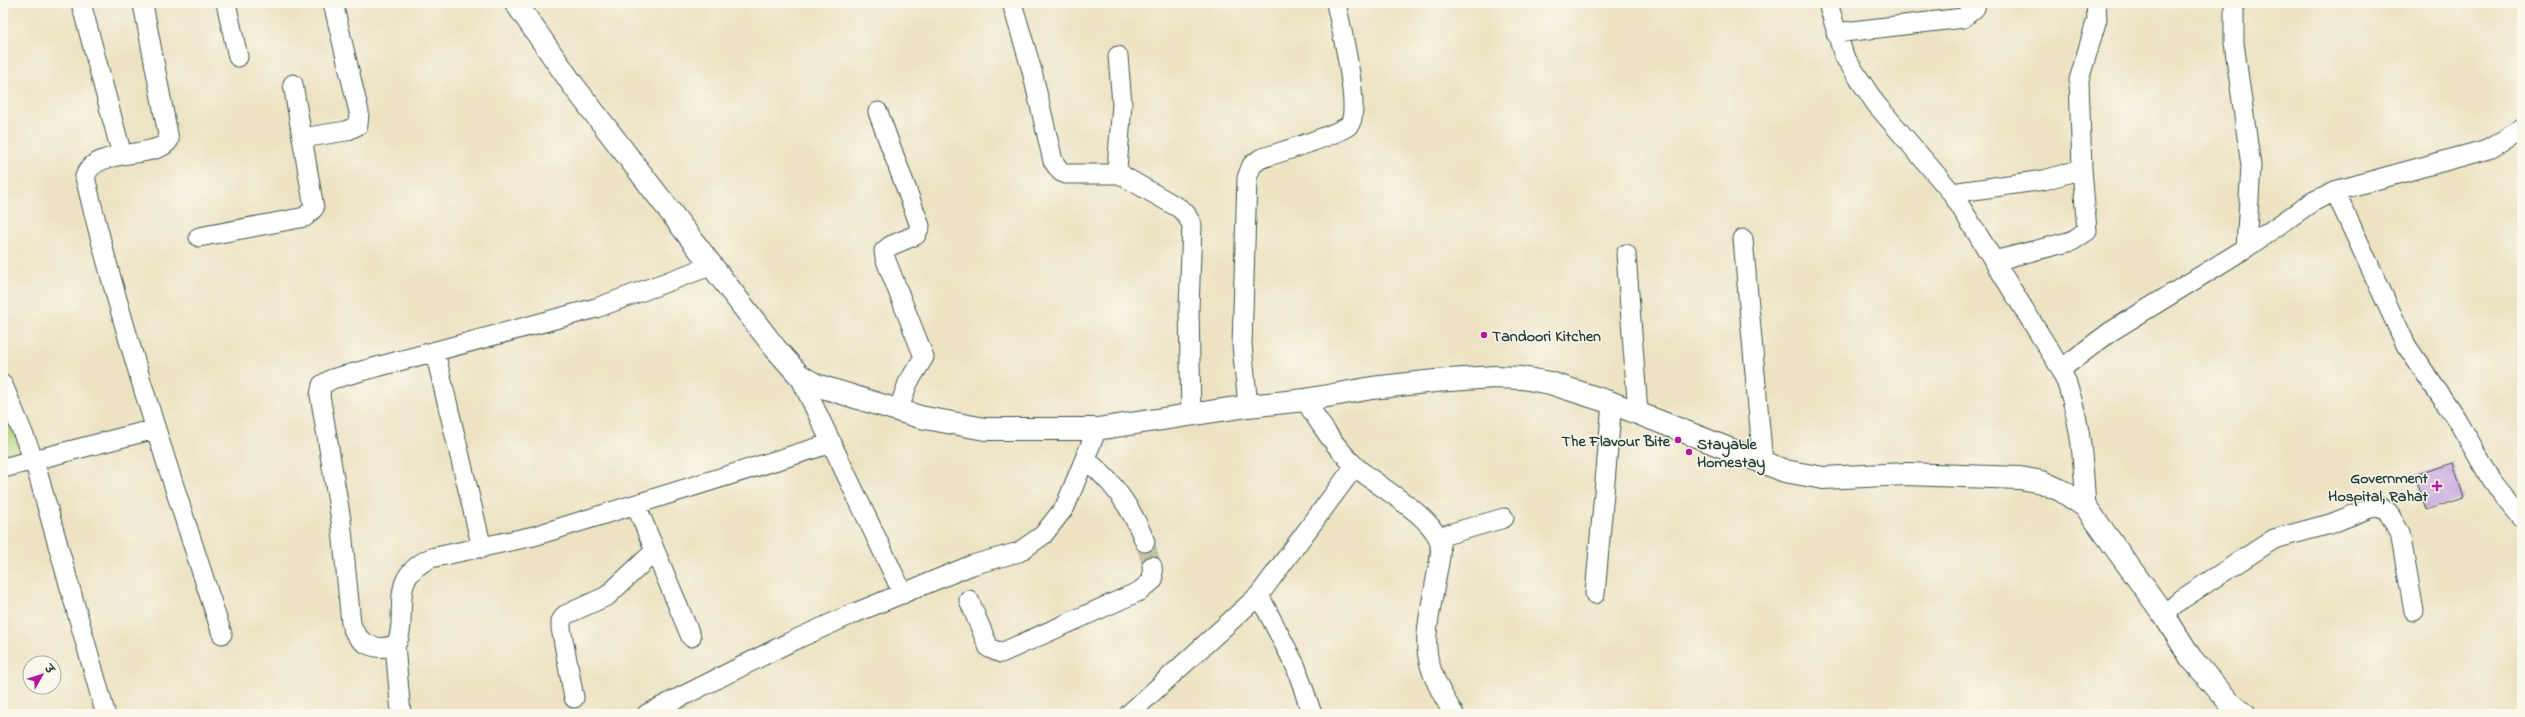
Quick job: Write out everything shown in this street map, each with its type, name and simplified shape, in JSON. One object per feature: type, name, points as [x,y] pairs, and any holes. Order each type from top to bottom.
[{"type":"street","points":[[81,3],[122,155]]},
{"type":"street","points":[[226,3],[238,57]]},
{"type":"street","points":[[302,138],[346,131],[358,125],[359,112],[333,3]]},
{"type":"street","points":[[516,3],[573,85],[713,265],[775,348],[799,375],[904,594]]},
{"type":"street","points":[[1012,3],[1032,71],[1053,161],[1061,172],[1066,174],[1120,174],[1160,195],[1183,211],[1190,220],[1192,232],[1189,309],[1191,414]]},
{"type":"street","points":[[1248,406],[1242,345],[1247,178],[1252,165],[1260,158],[1333,133],[1348,125],[1352,120],[1353,96],[1336,3]]},
{"type":"street","points":[[1828,3],[1844,56],[1876,104],[1952,194],[2061,370],[2072,392],[2078,417],[2086,507]]},
{"type":"street","points":[[1836,33],[1963,18],[1975,8],[1976,3]]},
{"type":"street","points":[[1994,261],[2072,240],[2087,231],[2082,169],[2079,80],[2097,19],[2096,3]]},
{"type":"street","points":[[2234,3],[2234,43],[2251,166],[2246,248]]},
{"type":"street","points":[[143,4],[168,140],[165,144],[97,161],[87,171],[85,177],[99,235],[155,429],[222,634]]},
{"type":"street","points":[[1118,56],[1122,104],[1116,161],[1120,174]]},
{"type":"street","points":[[199,237],[305,217],[310,214],[314,202],[293,84]]},
{"type":"street","points":[[878,112],[920,226],[916,235],[890,246],[884,251],[885,258],[924,357],[908,383],[898,412]]},
{"type":"street","points":[[2061,370],[2110,332],[2246,248],[2306,206],[2335,191],[2488,149],[2522,129]]},
{"type":"street","points":[[1952,194],[2044,180],[2082,169]]},
{"type":"street","points":[[2335,191],[2406,345],[2460,423],[2492,481],[2522,518]]},
{"type":"street","points":[[1744,239],[1763,462]]},
{"type":"street","points":[[1626,254],[1638,413]]},
{"type":"street","points":[[395,645],[365,645],[353,632],[341,520],[320,390],[322,385],[332,379],[596,308],[713,265]]},
{"type":"street","points":[[435,352],[482,548]]},
{"type":"street","points":[[799,375],[816,385],[898,412],[957,425],[985,429],[1098,429],[1248,406],[1305,400],[1372,388],[1494,377],[1522,378],[1550,383],[1612,403],[1785,471],[1823,478],[1906,474],[2020,478],[2042,482],[2062,491],[2086,507],[2164,615],[2190,658],[2229,702],[2246,714]]},
{"type":"street","points":[[3,385],[34,460],[104,712]]},
{"type":"street","points":[[1305,400],[1323,429],[1355,466],[1422,519],[1438,537],[1440,552],[1426,628],[1425,646],[1437,688],[1454,714]]},
{"type":"street","points":[[1595,594],[1612,403]]},
{"type":"street","points":[[3,468],[155,429]]},
{"type":"street","points":[[647,714],[788,643],[972,565],[1019,552],[1043,535],[1065,507],[1098,429]]},
{"type":"street","points":[[400,714],[395,645],[400,635],[402,594],[412,569],[431,558],[534,536],[832,443]]},
{"type":"street","points":[[1086,460],[1115,486],[1138,523],[1145,542]]},
{"type":"street","points":[[1129,714],[1259,594],[1355,466]]},
{"type":"street","points":[[636,504],[692,637]]},
{"type":"street","points":[[2164,615],[2182,599],[2274,539],[2330,524],[2370,508],[2379,507],[2388,512],[2400,532],[2414,611]]},
{"type":"street","points":[[1438,537],[1504,518]]},
{"type":"street","points":[[574,698],[561,628],[562,618],[607,596],[655,551]]},
{"type":"street","points":[[969,600],[989,648],[1001,653],[1140,591],[1153,580],[1152,566]]},
{"type":"street","points":[[1259,594],[1296,667],[1312,714]]},
{"type":"green space","points":[[3,398],[25,458],[3,464]]},
{"type":"building","points":[[2453,463],[2464,498],[2426,510],[2415,475]]},
{"type":"tunnel","points":[[1145,542],[1152,566]]},
{"type":"place","name":"Tandoori Kitchen","points":[[1484,335]]},
{"type":"place","name":"The Flavour Bite","points":[[1678,440]]},
{"type":"place","name":"Stayable Homestay","points":[[1689,452]]},
{"type":"place","name":"Government Hospital, Rahat","points":[[2437,486]]}]
